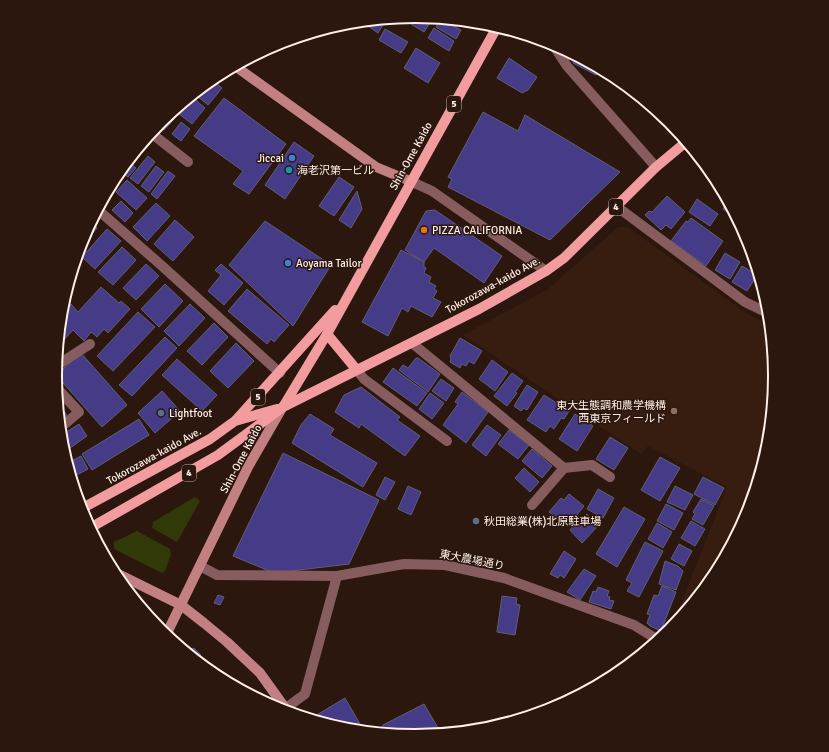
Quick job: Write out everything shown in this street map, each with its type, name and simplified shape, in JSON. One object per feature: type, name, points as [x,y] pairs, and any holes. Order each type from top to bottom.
[{"type":"main road","name":"Shin-Ome Kaido","points":[[169,629],[248,467],[282,407],[327,334],[410,181],[494,32]]},
{"type":"main road","points":[[239,69],[376,168],[410,181]]},
{"type":"main road","name":"Tokorozawa-kaido Ave.","points":[[95,525],[218,456],[282,407],[356,369],[412,343],[546,271],[564,258],[656,167],[682,145]]},
{"type":"main road","name":"Shin-Ome Kaido","points":[[235,421],[280,373],[346,298]]},
{"type":"main road","points":[[327,334],[356,369]]},
{"type":"main road","name":"Tokorozawa-kaido Ave.","points":[[86,506],[210,439],[235,421],[282,407]]},
{"type":"main road","points":[[125,577],[181,606],[226,642],[260,673],[282,703]]},
{"type":"street","points":[[559,54],[567,66],[656,167]]},
{"type":"street","points":[[155,136],[188,162]]},
{"type":"street","points":[[410,181],[432,191],[546,271]]},
{"type":"street","points":[[616,206],[745,302],[761,310]]},
{"type":"street","points":[[102,213],[280,373]]},
{"type":"street","points":[[412,343],[564,468]]},
{"type":"street","points":[[62,362],[90,344]]},
{"type":"street","points":[[356,369],[364,379],[447,441]]},
{"type":"street","points":[[62,394],[79,412],[65,424]]},
{"type":"street","points":[[532,505],[564,468],[592,465],[610,477]]},
{"type":"street","name":"東大農場通り","points":[[200,566],[218,575],[337,576],[404,564],[445,565],[504,578],[634,625],[652,636]]},
{"type":"street","points":[[291,706],[305,694],[337,576]]},
{"type":"shaded area","name":"東大生態調和農学機構 西東京フィールド","points":[[618,227],[628,227],[745,312],[763,323],[767,353],[767,399],[761,445],[749,489],[741,511],[720,553],[695,591],[677,612],[727,487],[648,446],[641,454],[463,335],[548,289]]},
{"type":"green space","points":[[195,497],[200,501],[177,542],[152,528],[153,522]]},
{"type":"green space","points":[[137,531],[170,549],[171,554],[165,571],[162,573],[114,549],[114,542]]},
{"type":"building","points":[[414,23],[429,24],[424,32],[411,24]]},
{"type":"building","points":[[438,24],[452,25],[461,30],[456,39],[436,27]]},
{"type":"building","points":[[383,25],[378,33],[368,26]]},
{"type":"building","points":[[434,28],[454,41],[449,51],[428,38]]},
{"type":"building","points":[[385,29],[408,42],[401,53],[379,40]]},
{"type":"building","points":[[416,48],[440,63],[428,83],[404,68]]},
{"type":"building","points":[[509,58],[537,77],[528,90],[522,93],[497,78]]},
{"type":"building","points":[[574,61],[597,73],[596,75],[573,63]]},
{"type":"building","points":[[216,83],[222,88],[208,105],[199,97]]},
{"type":"building","points":[[224,98],[286,144],[249,194],[233,184],[243,171],[194,136]]},
{"type":"building","points":[[195,100],[205,108],[192,124],[179,114]]},
{"type":"building","points":[[483,112],[518,131],[525,115],[620,172],[550,240],[448,187],[452,179],[448,177]]},
{"type":"building","points":[[176,117],[176,117],[164,130],[162,129]]},
{"type":"building","points":[[181,122],[190,129],[181,141],[172,134]]},
{"type":"building","name":"海老沢第一ビル","points":[[294,142],[314,156],[285,199],[265,185]]},
{"type":"building","points":[[148,156],[155,162],[138,184],[130,178]]},
{"type":"building","points":[[132,164],[136,168],[128,177],[125,175]]},
{"type":"building","points":[[156,166],[164,172],[149,192],[141,186]]},
{"type":"building","points":[[168,171],[175,176],[157,199],[151,194]]},
{"type":"building","points":[[339,177],[354,187],[334,216],[319,206]]},
{"type":"building","points":[[127,180],[147,198],[136,210],[116,192]]},
{"type":"building","points":[[357,191],[362,209],[351,228],[339,220]]},
{"type":"building","points":[[667,196],[685,212],[671,229],[666,225],[661,230],[645,215],[649,211],[652,212]]},
{"type":"building","points":[[697,199],[718,214],[710,226],[689,212]]},
{"type":"building","points":[[121,201],[133,213],[125,222],[112,210]]},
{"type":"building","points":[[156,203],[170,216],[147,241],[133,227]]},
{"type":"building","points":[[435,210],[502,256],[484,283],[434,248],[424,262],[405,250],[426,211]]},
{"type":"building","points":[[691,218],[723,241],[706,266],[671,241],[686,221],[688,222]]},
{"type":"building","points":[[175,220],[194,237],[173,261],[154,244]]},
{"type":"building","points":[[265,221],[331,265],[293,326],[229,265]]},
{"type":"building","points":[[95,226],[97,228],[90,236]]},
{"type":"building","points":[[107,229],[121,241],[95,269],[82,257]]},
{"type":"building","points":[[122,247],[136,260],[113,285],[98,272]]},
{"type":"building","points":[[401,250],[424,262],[424,267],[426,268],[424,273],[431,277],[429,282],[436,286],[434,289],[437,291],[433,298],[441,302],[432,317],[411,306],[408,312],[402,308],[388,336],[362,322]]},
{"type":"building","points":[[725,253],[740,262],[730,279],[715,270]]},
{"type":"building","points":[[146,264],[159,276],[136,300],[123,288]]},
{"type":"building","points":[[221,264],[243,283],[224,305],[208,291],[221,275],[215,270]]},
{"type":"building","points":[[742,266],[751,272],[754,280],[747,291],[732,282]]},
{"type":"building","points":[[165,284],[183,301],[159,327],[141,309]]},
{"type":"building","points":[[101,287],[119,303],[121,301],[130,309],[108,333],[104,329],[97,337],[91,332],[84,341],[73,330],[64,340],[68,307],[71,304],[78,312]]},
{"type":"building","points":[[247,289],[289,325],[274,342],[271,339],[267,344],[228,311]]},
{"type":"building","points":[[190,304],[205,318],[179,346],[164,331]]},
{"type":"building","points":[[138,312],[155,327],[113,371],[97,356]]},
{"type":"building","points":[[214,323],[228,337],[202,365],[187,351]]},
{"type":"building","points":[[165,337],[177,348],[132,396],[119,385]]},
{"type":"building","points":[[460,338],[482,351],[474,364],[469,361],[466,366],[462,364],[460,368],[450,362],[450,356]]},
{"type":"building","points":[[236,343],[254,361],[228,388],[210,371]]},
{"type":"building","points":[[81,353],[127,405],[102,427],[62,382],[62,370]]},
{"type":"building","points":[[416,358],[440,374],[428,392],[399,370],[403,365],[408,368]]},
{"type":"building","points":[[177,359],[217,395],[202,411],[162,375]]},
{"type":"building","points":[[492,360],[508,372],[495,391],[479,379]]},
{"type":"building","points":[[393,368],[427,393],[417,406],[383,382]]},
{"type":"building","points":[[512,373],[523,381],[515,392],[517,393],[507,406],[494,396]]},
{"type":"building","points":[[441,379],[454,388],[446,401],[432,391]]},
{"type":"building","points":[[527,385],[538,392],[527,410],[524,408],[521,411],[514,406]]},
{"type":"building","points":[[361,387],[400,417],[397,420],[420,436],[405,456],[361,424],[359,428],[335,412],[344,395]]},
{"type":"building","points":[[162,391],[180,411],[155,433],[138,413]]},
{"type":"building","points":[[462,392],[488,412],[466,443],[443,425],[458,404],[455,402]]},
{"type":"building","points":[[430,393],[444,403],[432,419],[419,409]]},
{"type":"building","points":[[544,395],[569,411],[564,419],[561,418],[554,429],[550,426],[546,432],[527,420]]},
{"type":"building","points":[[310,414],[334,429],[330,435],[377,463],[363,487],[292,443],[301,425]]},
{"type":"building","points":[[575,414],[593,426],[577,451],[559,439]]},
{"type":"building","points":[[139,419],[149,435],[92,470],[82,454]]},
{"type":"building","points":[[79,424],[87,436],[69,449],[66,432]]},
{"type":"building","points":[[487,425],[501,435],[486,456],[472,445]]},
{"type":"building","points":[[509,430],[529,445],[518,459],[498,444]]},
{"type":"building","points":[[610,437],[628,448],[614,470],[596,459]]},
{"type":"building","points":[[532,449],[552,466],[542,478],[522,461]]},
{"type":"building","points":[[283,453],[379,500],[349,564],[274,573],[233,556]]},
{"type":"building","points":[[81,456],[88,469],[76,475],[72,461]]},
{"type":"building","points":[[660,457],[680,468],[660,501],[641,490]]},
{"type":"building","points":[[524,468],[539,482],[530,492],[515,478]]},
{"type":"building","points":[[385,477],[395,482],[385,500],[376,495]]},
{"type":"building","points":[[703,477],[724,488],[715,505],[694,494]]},
{"type":"building","points":[[408,486],[421,492],[411,515],[398,509]]},
{"type":"building","points":[[675,486],[693,495],[685,510],[667,502]]},
{"type":"building","points":[[598,489],[614,498],[603,518],[587,509]]},
{"type":"building","points":[[569,494],[584,506],[568,526],[549,512],[561,498],[564,500]]},
{"type":"building","points":[[701,499],[714,506],[703,525],[692,519],[695,514],[693,512]]},
{"type":"building","points":[[666,504],[683,513],[674,530],[657,521]]},
{"type":"building","points":[[624,507],[645,519],[617,567],[596,554]]},
{"type":"building","points":[[587,514],[598,526],[582,543],[570,530],[580,517],[582,518]]},
{"type":"building","points":[[691,521],[705,529],[695,546],[681,538]]},
{"type":"building","points":[[657,523],[672,532],[663,548],[648,539]]},
{"type":"building","points":[[645,542],[663,551],[639,597],[627,591],[632,583],[626,580]]},
{"type":"building","points":[[679,544],[692,551],[684,566],[671,559]]},
{"type":"building","points":[[564,551],[576,559],[564,578],[560,575],[558,578],[550,574]]},
{"type":"building","points":[[665,561],[678,566],[683,571],[676,590],[659,584]]},
{"type":"building","points":[[584,569],[596,576],[580,600],[567,592]]},
{"type":"building","points":[[662,586],[676,592],[662,627],[659,630],[647,623],[650,615],[647,614],[654,595],[658,596]]},
{"type":"building","points":[[598,587],[609,591],[607,596],[610,597],[609,600],[614,601],[611,609],[589,602],[593,591],[596,592]]},
{"type":"building","points":[[218,595],[224,597],[220,605],[214,603]]},
{"type":"building","points":[[502,596],[517,598],[516,604],[520,605],[515,635],[497,632]]},
{"type":"building","points":[[194,648],[201,655],[200,656],[192,649]]},
{"type":"building","points":[[345,698],[360,725],[323,717],[317,715]]},
{"type":"building","points":[[424,704],[438,728],[414,729],[381,727]]},
{"type":"place","name":"Jiccai","points":[[292,158]]},
{"type":"place","name":"海老沢第一ビル","points":[[289,170]]},
{"type":"place","name":"PIZZA CALIFORNIA","points":[[424,230]]},
{"type":"place","name":"Aoyama Tailor","points":[[288,263]]},
{"type":"place","name":"東大生態調和農学機構 西東京フィールド","points":[[674,411]]},
{"type":"place","name":"Lightfoot","points":[[161,413]]},
{"type":"place","name":"秋田総業(株)北原駐車場","points":[[476,521]]}]
